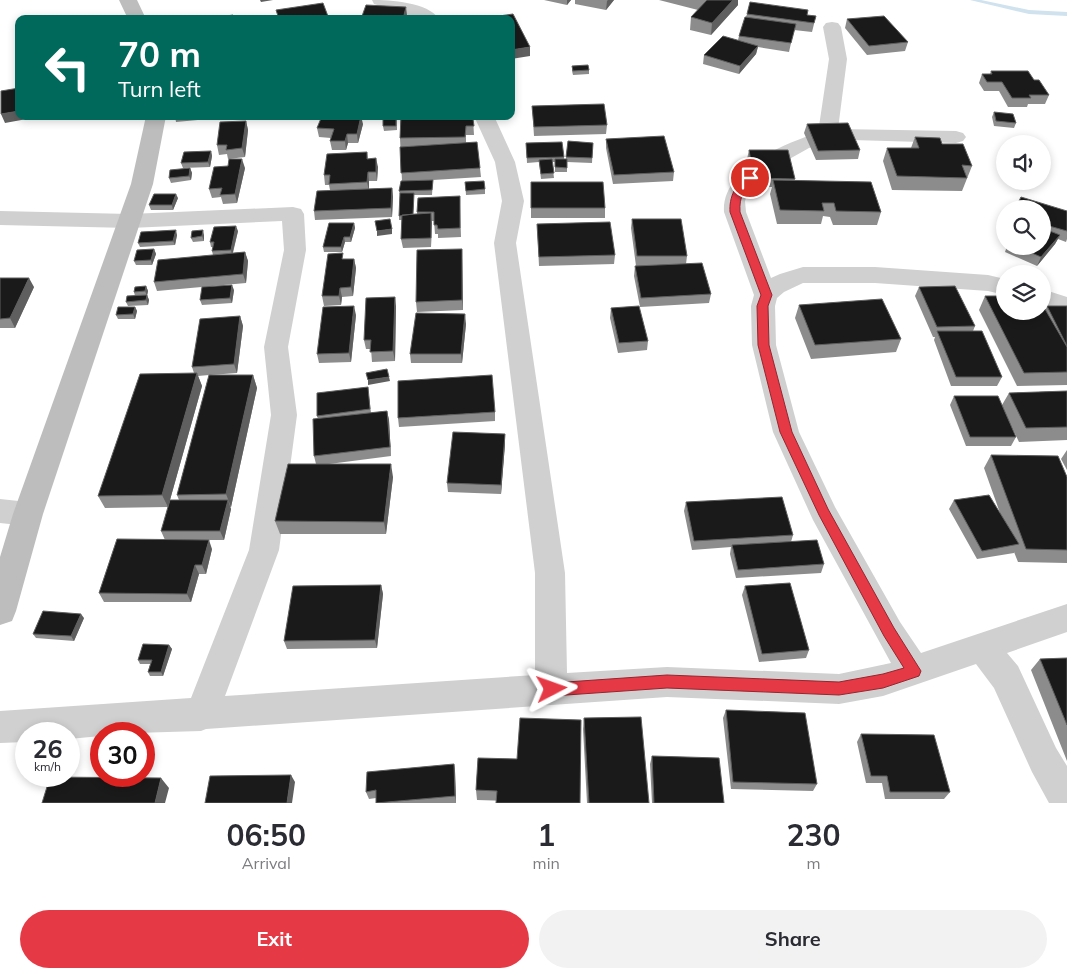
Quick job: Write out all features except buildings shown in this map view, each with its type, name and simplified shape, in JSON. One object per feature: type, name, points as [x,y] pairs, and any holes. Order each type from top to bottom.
[{"type":"street","points":[[128,0],[135,15]]},
{"type":"street","points":[[380,0],[426,15]]},
{"type":"street","points":[[827,136],[838,59],[832,28]]},
{"type":"street","points":[[0,611],[14,512],[130,221],[142,184],[155,120]]},
{"type":"street","points":[[486,120],[505,162],[513,201],[505,243],[550,572],[552,689]]},
{"type":"street","points":[[766,295],[735,212],[734,201],[738,190],[761,167],[802,144],[827,136],[852,134],[956,137]]},
{"type":"street","points":[[0,218],[130,221],[293,214],[295,250],[276,347],[284,415],[264,550],[201,715]]},
{"type":"street","points":[[914,671],[889,632],[823,512],[786,432],[764,345],[762,306],[766,295],[788,279],[803,275],[876,275],[996,285]]},
{"type":"street","points":[[1051,300],[1067,305]]},
{"type":"street","points":[[0,727],[201,715],[667,682],[839,689],[883,681],[1067,618]]},
{"type":"street","points":[[983,647],[1006,677],[1044,760],[1067,799]]},
{"type":"waterway","points":[[973,0],[1029,12],[1067,14]]},
{"type":"route","points":[[552,689],[667,682],[839,689],[883,681],[914,671],[889,632],[823,512],[786,432],[764,345],[762,306],[766,295],[735,212],[734,201],[738,190],[750,178]]}]
